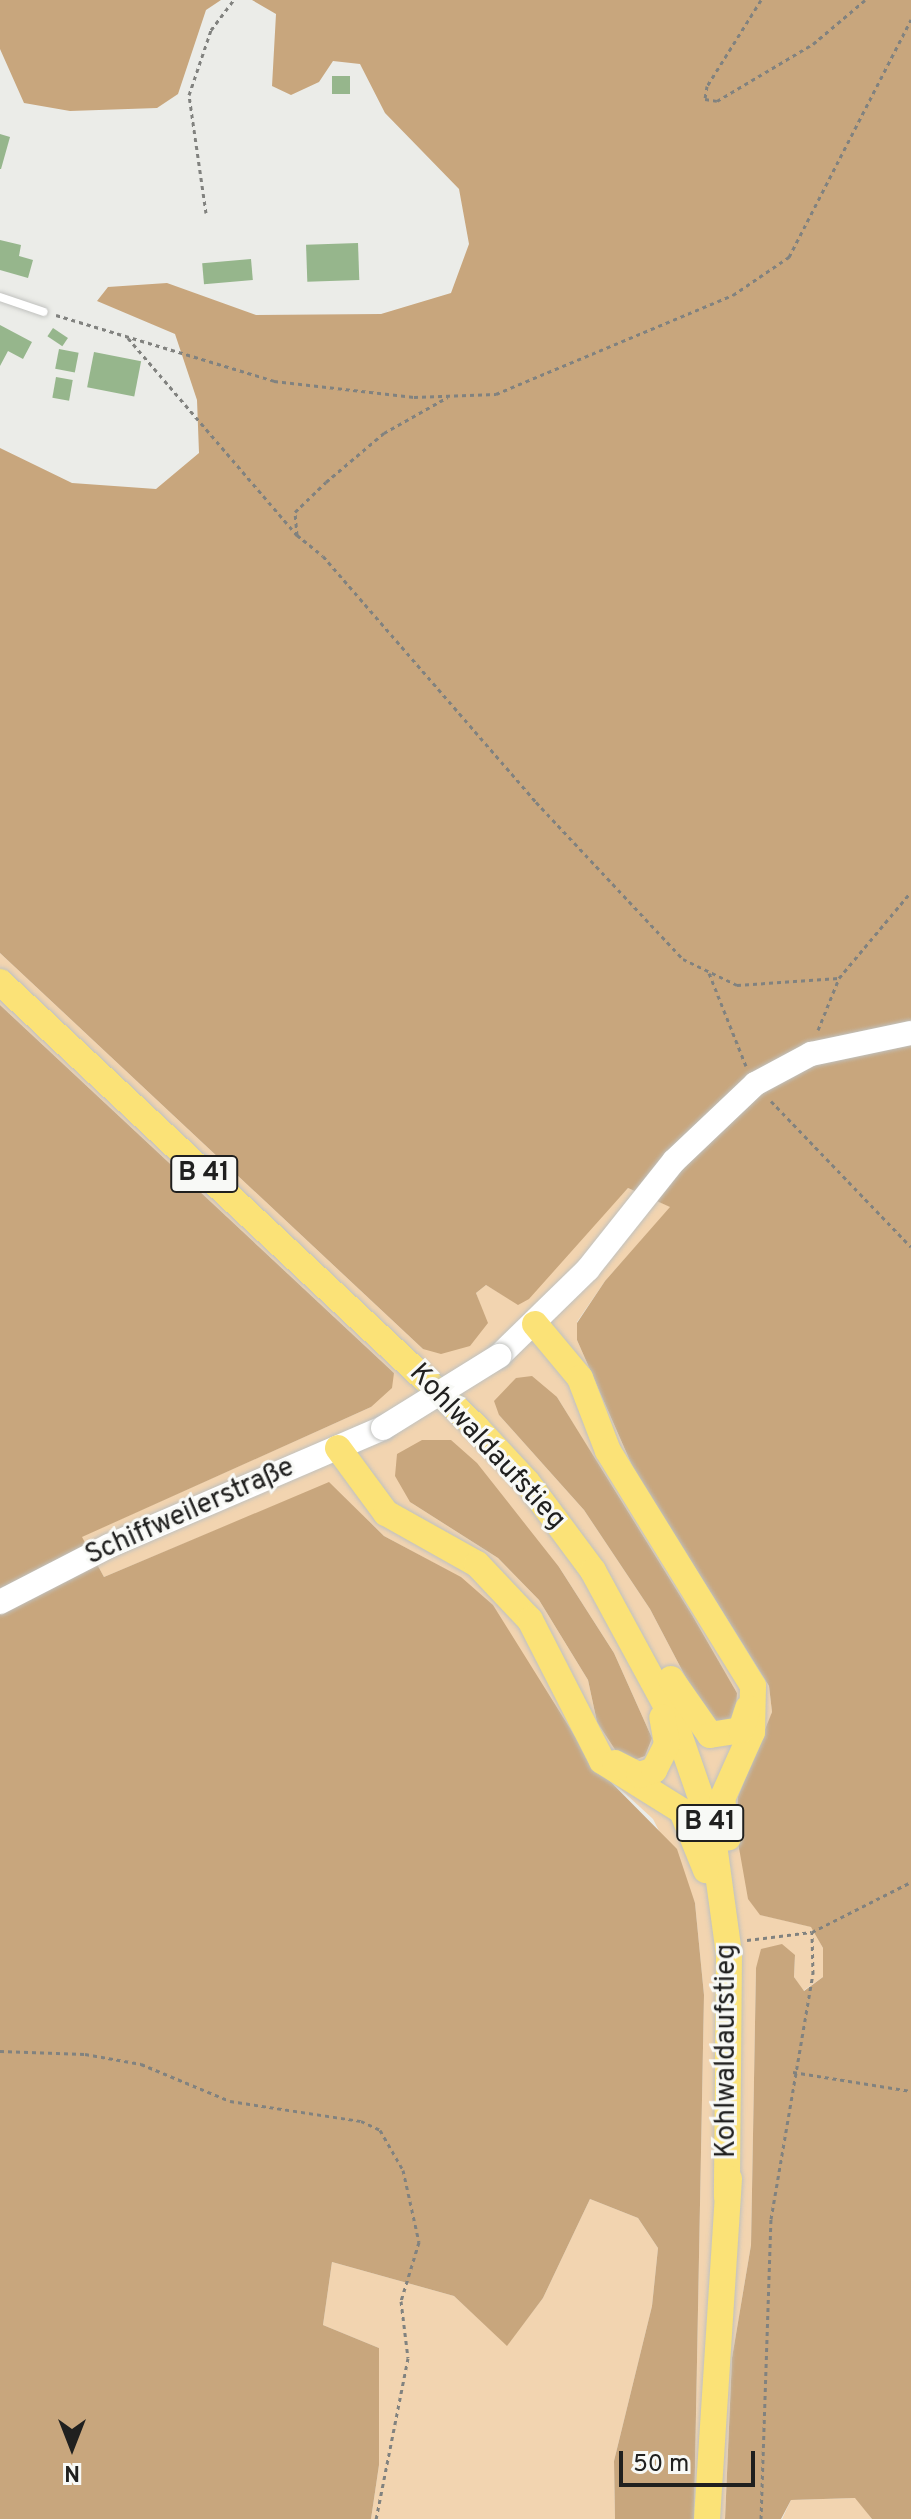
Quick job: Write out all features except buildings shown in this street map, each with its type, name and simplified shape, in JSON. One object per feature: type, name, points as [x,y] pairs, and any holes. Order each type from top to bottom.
[{"type":"main road","name":"Kohlwaldaufstieg","points":[[0,982],[476,1427],[565,1529],[612,1603],[674,1720],[712,1830],[729,1954],[727,2196]]},
{"type":"main road","points":[[535,1324],[580,1378],[608,1451],[739,1656],[757,1705],[752,1732],[722,1799],[743,1941],[727,2196]]},
{"type":"main road","points":[[338,1448],[386,1513],[457,1550],[498,1585],[530,1620],[602,1761],[682,1811],[692,1829],[721,1952],[730,2064]]},
{"type":"main road","points":[[565,1529],[623,1600],[710,1735],[733,1735],[747,1721],[739,1656]]},
{"type":"main road","points":[[579,1711],[621,1769],[639,1775],[664,1760],[665,1723],[612,1603]]},
{"type":"main road","name":"B 41","points":[[707,2519],[727,2196]]},
{"type":"street","name":"Schiffweilerstraße","points":[[0,1602],[109,1546],[383,1428],[499,1356],[535,1324],[631,1220],[674,1161],[755,1084],[811,1054],[911,1033]]},
{"type":"lane","points":[[0,297],[44,312]]},
{"type":"path","points":[[206,213],[189,95],[211,30],[234,0]]},
{"type":"path","points":[[761,0],[707,86],[705,99],[717,101],[813,44],[865,0]]},
{"type":"path","points":[[44,312],[274,381],[448,397],[496,394],[733,295],[789,257],[911,20]]},
{"type":"path","points":[[126,337],[297,535],[323,556],[526,791],[683,959],[737,985],[777,987],[839,978]]},
{"type":"path","points":[[297,535],[295,512],[326,482],[384,433],[448,397]]},
{"type":"path","points":[[811,1054],[839,978],[911,892]]},
{"type":"path","points":[[709,973],[755,1084],[911,1247]]},
{"type":"path","points":[[743,1941],[812,1932],[911,1882]]},
{"type":"path","points":[[761,2519],[771,2219],[793,2072],[813,1974],[812,1932]]},
{"type":"path","points":[[0,2051],[85,2054],[141,2064],[230,2101],[346,2118],[380,2130],[403,2170],[419,2242],[401,2301],[408,2358],[376,2519]]},
{"type":"path","points":[[793,2072],[911,2091]]},
{"type":"shaded area","points":[[0,0],[221,0],[206,10],[178,94],[157,108],[70,111],[24,103],[0,49]]},
{"type":"shaded area","points":[[252,0],[911,0],[911,2519],[872,2519],[855,2498],[791,2500],[781,2519],[725,2519],[732,2358],[751,2245],[756,1968],[761,1949],[782,1944],[795,1955],[794,1977],[804,1991],[823,1977],[823,1948],[811,1927],[760,1915],[748,1899],[736,1831],[738,1797],[772,1712],[769,1686],[634,1470],[577,1340],[577,1323],[605,1281],[670,1207],[628,1188],[529,1299],[518,1305],[486,1285],[476,1293],[488,1323],[470,1346],[441,1354],[423,1349],[0,953],[0,448],[72,483],[156,489],[199,453],[197,400],[175,334],[97,301],[108,287],[167,283],[256,315],[381,314],[451,293],[469,244],[459,189],[385,113],[360,64],[333,61],[319,82],[291,95],[272,86],[276,14]]},
{"type":"shaded area","points":[[0,953],[423,1349],[481,1307],[476,1293],[486,1285],[518,1304],[628,1188],[671,1207],[605,1281],[577,1322],[577,1340],[634,1470],[769,1686],[772,1712],[761,1747],[761,1915],[812,1927],[823,1948],[823,1977],[803,1991],[794,1977],[795,1955],[756,1968],[751,2245],[732,2358],[725,2519],[694,2519],[704,1995],[695,1903],[653,1819],[591,1762],[460,1577],[384,1536],[329,1483],[104,1577],[81,1537],[371,1407],[394,1373],[0,1005]],"holes":[[[557,1397],[737,1693],[705,1714],[650,1609],[584,1510],[499,1415]],[[410,1502],[559,1567],[614,1653],[652,1738],[597,1722],[588,1680],[539,1600],[498,1558]]]},
{"type":"shaded area","points":[[0,1005],[394,1373],[392,1388],[371,1407],[82,1537],[104,1577],[329,1482],[384,1536],[461,1577],[493,1605],[591,1762],[677,1849],[695,1903],[704,1995],[694,2519],[615,2519],[614,2461],[652,2306],[658,2248],[638,2218],[590,2199],[543,2298],[507,2346],[454,2296],[332,2262],[323,2325],[379,2348],[379,2465],[371,2519],[0,2519]]},
{"type":"shaded area","points":[[532,1376],[557,1397],[692,1615],[737,1693],[735,1721],[719,1723],[705,1714],[650,1609],[584,1510],[499,1415],[494,1401],[516,1378]]},
{"type":"shaded area","points":[[422,1440],[451,1440],[477,1463],[559,1567],[614,1653],[652,1738],[645,1756],[634,1760],[616,1751],[597,1722],[588,1680],[539,1600],[498,1558],[410,1502],[395,1476],[397,1454]]},
{"type":"shaded area","points":[[590,2199],[638,2218],[658,2248],[652,2306],[614,2461],[615,2519],[371,2519],[379,2465],[379,2348],[323,2325],[332,2262],[454,2296],[507,2345],[543,2298]]},
{"type":"shaded area","points":[[856,2498],[872,2519],[782,2519],[791,2500]]}]
